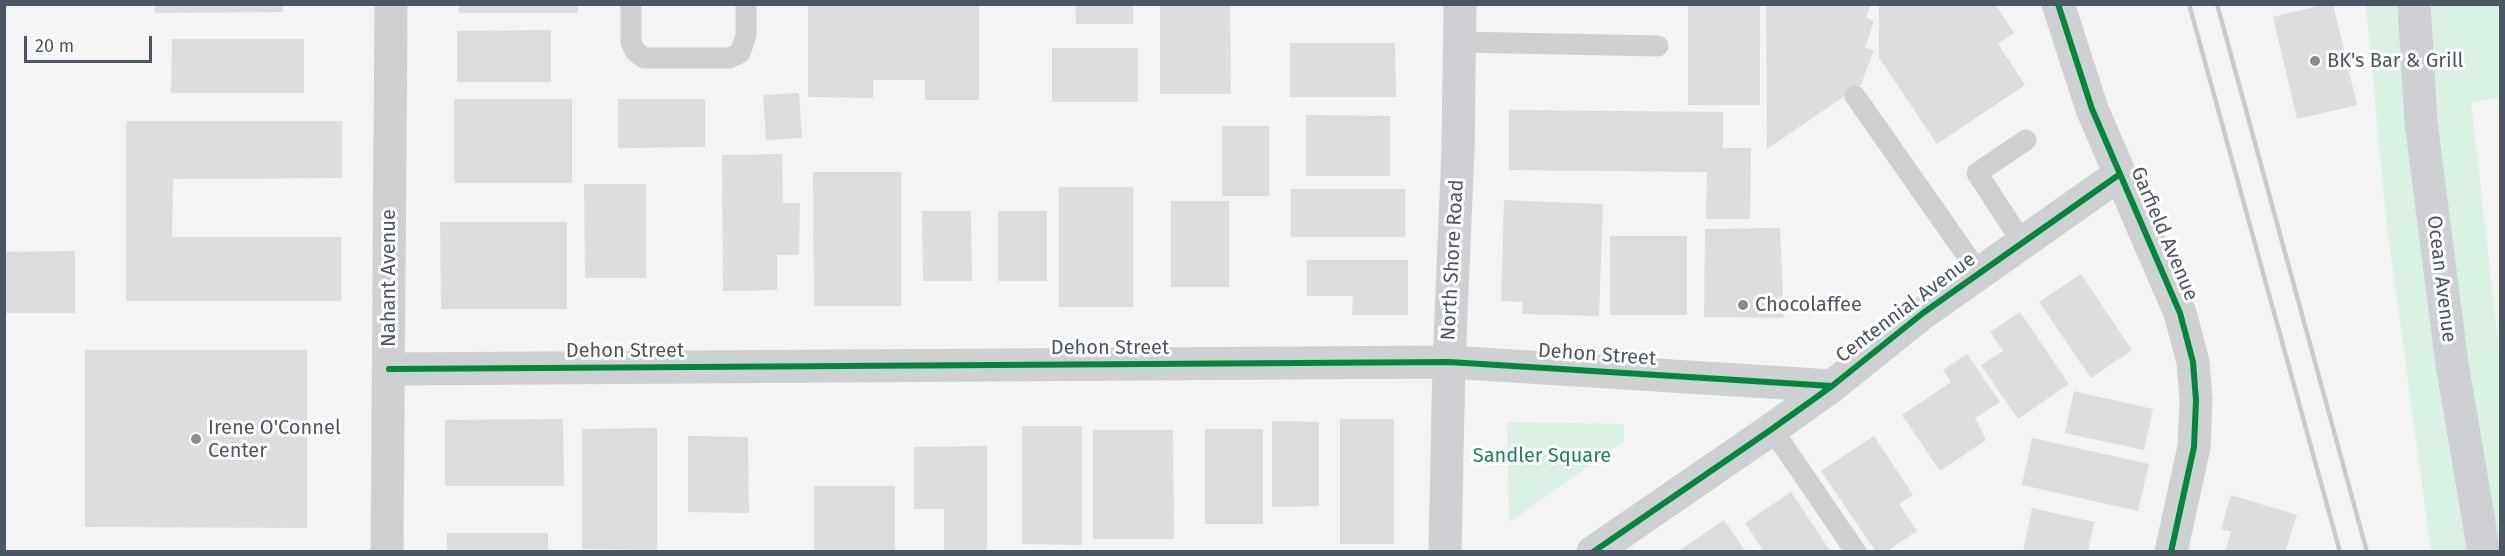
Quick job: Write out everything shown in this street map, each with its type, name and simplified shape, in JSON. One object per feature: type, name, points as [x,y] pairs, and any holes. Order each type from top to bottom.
[{"type":"main road","name":"North Shore Road","points":[[1445,552],[1449,362],[1458,150],[1460,4]]},
{"type":"main road","name":"Ocean Avenue","points":[[2414,4],[2421,122],[2452,364],[2484,552]]},
{"type":"main road","name":"Garfield Avenue","points":[[2062,5],[2092,108],[2120,174]]},
{"type":"main road","name":"Centennial Avenue","points":[[1593,552],[1832,386],[1923,313],[2120,174]]},
{"type":"street","name":"Nahant Avenue","points":[[387,552],[391,4]]},
{"type":"street","name":"Garfield Avenue","points":[[2120,174],[2180,313],[2193,362],[2196,400],[2194,447],[2171,552]]},
{"type":"street","name":"Dehon Street","points":[[389,369],[1449,362],[1832,386]]},
{"type":"lane","points":[[631,4],[631,42],[635,51],[644,58],[729,58],[740,53],[746,35],[746,4]]},
{"type":"lane","points":[[1460,42],[1658,46]]},
{"type":"lane","points":[[1855,96],[1979,273]]},
{"type":"lane","points":[[2022,242],[1977,173],[2026,140]]},
{"type":"lane","points":[[1772,429],[1856,552]]},
{"type":"green space","points":[[2366,5],[2500,5],[2500,98],[2471,102],[2500,360],[2500,551],[2431,551],[2386,218]]},
{"type":"green space","name":"Sandler Square","points":[[1507,422],[1624,424],[1624,441],[1509,522]]},
{"type":"building","points":[[155,4],[283,4],[283,12],[155,13]]},
{"type":"building","points":[[459,4],[578,4],[578,13],[459,13]]},
{"type":"building","points":[[808,4],[979,4],[979,100],[925,100],[925,80],[873,80],[873,98],[808,97]]},
{"type":"building","points":[[1075,4],[1133,4],[1133,24],[1076,24]]},
{"type":"building","points":[[1160,4],[1230,4],[1231,94],[1160,94]]},
{"type":"building","points":[[1688,4],[1760,4],[1760,105],[1688,105]]},
{"type":"building","points":[[1766,4],[1871,4],[1866,17],[1874,21],[1865,48],[1874,50],[1861,85],[1767,149]]},
{"type":"building","points":[[1879,4],[1995,4],[2014,33],[1998,44],[2025,85],[1937,144],[1879,58]]},
{"type":"building","name":"BK's Bar & Grill","points":[[2333,4],[2357,105],[2297,119],[2273,17]]},
{"type":"building","points":[[551,30],[551,82],[457,82],[457,31]]},
{"type":"building","points":[[172,39],[304,39],[304,93],[171,93]]},
{"type":"building","points":[[1290,43],[1395,43],[1396,97],[1290,97]]},
{"type":"building","points":[[1052,48],[1138,48],[1138,102],[1052,102]]},
{"type":"building","points":[[799,93],[802,138],[766,140],[763,95]]},
{"type":"building","points":[[454,99],[572,99],[572,183],[454,183]]},
{"type":"building","points":[[618,99],[705,99],[705,147],[618,148]]},
{"type":"building","points":[[1509,110],[1723,112],[1723,148],[1751,148],[1750,219],[1706,219],[1707,172],[1509,170]]},
{"type":"building","points":[[1306,115],[1390,116],[1390,176],[1306,176]]},
{"type":"building","points":[[126,121],[342,121],[342,178],[173,179],[172,237],[341,237],[341,301],[126,301]]},
{"type":"building","points":[[1222,126],[1269,126],[1269,196],[1222,196]]},
{"type":"building","points":[[782,154],[783,203],[800,203],[799,255],[777,255],[777,290],[723,291],[722,155]]},
{"type":"building","points":[[813,172],[901,172],[901,306],[814,306]]},
{"type":"building","points":[[584,184],[646,184],[646,278],[585,278]]},
{"type":"building","points":[[1059,187],[1133,187],[1133,307],[1059,307]]},
{"type":"building","points":[[1291,189],[1405,189],[1405,237],[1291,237]]},
{"type":"building","points":[[1504,200],[1603,204],[1599,316],[1522,314],[1523,302],[1501,301]]},
{"type":"building","points":[[1171,201],[1229,201],[1229,287],[1171,287]]},
{"type":"building","points":[[922,211],[971,211],[972,281],[923,281]]},
{"type":"building","points":[[998,211],[1047,211],[1047,281],[998,281]]},
{"type":"building","points":[[440,222],[567,222],[567,309],[441,309]]},
{"type":"building","points":[[1780,228],[1784,318],[1704,317],[1705,229]]},
{"type":"building","points":[[1610,236],[1687,236],[1687,315],[1610,315]]},
{"type":"building","points":[[75,251],[75,313],[4,313],[4,252]]},
{"type":"building","points":[[1307,260],[1408,260],[1408,315],[1352,315],[1353,296],[1307,296]]},
{"type":"building","points":[[2081,274],[2132,350],[2091,378],[2039,302]]},
{"type":"building","points":[[2020,312],[2069,384],[2018,419],[1981,365],[2003,351],[1990,332]]},
{"type":"building","name":"Irene O'Connel Center","points":[[85,350],[307,350],[307,528],[85,527]]},
{"type":"building","points":[[1967,354],[2000,402],[1975,418],[1986,440],[1940,471],[1902,415],[1951,382],[1943,370]]},
{"type":"building","points":[[2074,391],[2153,409],[2144,450],[2065,433]]},
{"type":"building","points":[[563,419],[564,486],[445,486],[445,420]]},
{"type":"building","points":[[1340,419],[1394,419],[1394,544],[1340,544]]},
{"type":"building","points":[[1272,421],[1319,422],[1319,506],[1272,507]]},
{"type":"building","points":[[1022,426],[1082,426],[1082,545],[1022,544]]},
{"type":"building","points":[[657,428],[657,550],[582,549],[582,429]]},
{"type":"building","points":[[1205,429],[1263,429],[1263,524],[1205,524]]},
{"type":"building","points":[[1093,430],[1173,430],[1174,539],[1093,539]]},
{"type":"building","points":[[688,436],[748,437],[749,513],[688,512]]},
{"type":"building","points":[[1874,436],[1913,495],[1899,504],[1917,531],[1886,552],[1876,552],[1821,471]]},
{"type":"building","points":[[2032,438],[2149,464],[2138,511],[2022,485]]},
{"type":"building","points":[[987,446],[987,552],[944,552],[944,509],[914,509],[914,447]]},
{"type":"building","points":[[814,486],[895,486],[895,552],[814,552]]},
{"type":"building","points":[[1791,492],[1831,552],[1764,552],[1745,523]]},
{"type":"building","points":[[2231,495],[2297,515],[2285,552],[2225,552],[2231,532],[2221,529]]},
{"type":"building","points":[[2032,508],[2094,522],[2088,552],[2023,552]]},
{"type":"building","points":[[1724,520],[1746,552],[1677,552]]},
{"type":"building","points":[[447,533],[548,533],[548,552],[447,552]]},
{"type":"railway","points":[[2189,4],[2340,552]]},
{"type":"railway","points":[[2217,4],[2367,552]]},
{"type":"cycle path","points":[[2058,4],[2092,109],[2180,313],[2193,362],[2196,400],[2194,447],[2171,552]]},
{"type":"cycle path","points":[[1593,552],[1832,386],[1923,313],[2120,174]]},
{"type":"cycle path","points":[[389,369],[1449,362],[1832,386]]},
{"type":"place","name":"BK's Bar & Grill","points":[[2315,61]]},
{"type":"place","name":"Chocolaffee","points":[[1743,305]]},
{"type":"place","name":"Irene O'Connel Center","points":[[196,439]]}]
